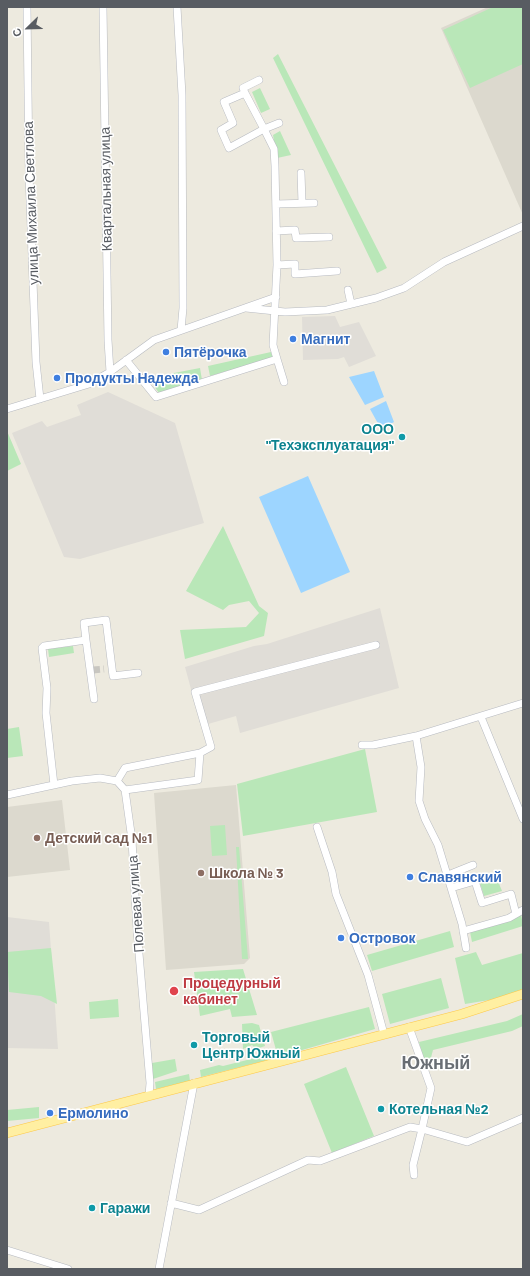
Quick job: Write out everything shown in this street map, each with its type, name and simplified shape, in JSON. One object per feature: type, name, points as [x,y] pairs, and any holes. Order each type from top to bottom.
[{"type":"main road","points":[[7,1133],[462,1014],[523,994]]},
{"type":"street","name":"улица Михаила Светлова","points":[[27,7],[29,174],[36,362],[40,399]]},
{"type":"street","name":"Квартальная улица","points":[[103,7],[108,340],[110,372]]},
{"type":"street","points":[[177,7],[182,95],[183,308],[181,330]]},
{"type":"street","points":[[259,80],[243,88],[274,149],[277,265],[273,345],[284,382]]},
{"type":"street","points":[[245,93],[224,102],[234,123],[221,130],[229,148],[279,123]]},
{"type":"street","points":[[301,173],[302,203]]},
{"type":"street","points":[[276,204],[314,203]]},
{"type":"street","points":[[246,308],[274,310],[327,310],[376,298],[404,288],[444,262],[523,226]]},
{"type":"street","points":[[276,231],[295,230],[296,238],[329,237]]},
{"type":"street","points":[[277,265],[295,264],[295,274],[337,271]]},
{"type":"street","points":[[348,290],[351,304]]},
{"type":"street","points":[[7,410],[89,384],[110,372],[154,340],[276,297]]},
{"type":"street","points":[[126,360],[156,397],[277,359]]},
{"type":"street","points":[[94,699],[92,670],[84,623],[106,620],[113,676],[138,673]]},
{"type":"street","points":[[54,785],[46,713],[47,688],[42,648],[44,646],[86,640]]},
{"type":"street","points":[[117,781],[126,768],[200,752],[211,747],[195,692],[376,645]]},
{"type":"street","points":[[104,669],[112,668]]},
{"type":"street","points":[[362,745],[373,745],[416,736],[523,703]]},
{"type":"street","points":[[481,717],[523,819]]},
{"type":"street","points":[[416,736],[421,767],[419,801],[425,819],[438,845],[448,875],[466,948]]},
{"type":"street","points":[[7,795],[54,785],[100,778],[117,781],[125,790],[198,780],[200,752]]},
{"type":"street","name":"Полевая улица","points":[[125,790],[132,840],[137,930],[150,1083],[149,1095]]},
{"type":"street","points":[[317,827],[332,872],[336,894],[362,958],[384,1034]]},
{"type":"street","points":[[448,875],[473,865]]},
{"type":"street","points":[[451,888],[475,881],[482,903],[511,894],[516,914]]},
{"type":"street","points":[[463,931],[509,918],[523,910]]},
{"type":"street","points":[[409,1028],[431,1088],[413,1165],[414,1175]]},
{"type":"street","points":[[159,1269],[194,1083]]},
{"type":"street","points":[[171,1203],[199,1210],[308,1160],[320,1161],[410,1127],[467,1142],[523,1118]]},
{"type":"street","points":[[7,1250],[68,1269]]},
{"type":"shaded area","points":[[488,7],[523,7],[523,215],[441,28]]},
{"type":"shaded area","points":[[335,316],[340,327],[359,322],[376,356],[349,367],[344,357],[338,359],[303,360],[302,317]]},
{"type":"shaded area","points":[[108,392],[175,423],[204,523],[80,559],[64,557],[12,433],[42,421],[47,427],[81,415],[77,405]]},
{"type":"shaded area","points":[[380,608],[399,688],[240,733],[236,716],[201,726],[185,667],[254,646],[267,644]]},
{"type":"shaded area","name":"Школа № 3","points":[[236,785],[250,958],[244,964],[166,970],[154,793]]},
{"type":"shaded area","name":"Детский сад №1","points":[[62,800],[70,870],[7,877],[7,807]]},
{"type":"shaded area","points":[[7,917],[49,922],[58,1049],[7,1048]]},
{"type":"green space","points":[[493,7],[523,7],[523,64],[470,88],[443,30]]},
{"type":"green space","points":[[278,54],[387,268],[377,273],[273,58]]},
{"type":"green space","points":[[260,88],[270,109],[261,113],[252,92]]},
{"type":"green space","points":[[280,131],[291,155],[277,158],[273,135]]},
{"type":"green space","points":[[271,352],[273,358],[210,376],[208,366]]},
{"type":"green space","points":[[200,368],[202,380],[159,393],[154,386],[174,373]]},
{"type":"green space","points":[[7,431],[21,464],[7,471]]},
{"type":"green space","points":[[223,526],[259,606],[268,613],[264,636],[185,659],[180,630],[246,627],[259,613],[249,601],[229,605],[223,610],[186,591]]},
{"type":"green space","points":[[73,646],[74,653],[49,657],[48,649]]},
{"type":"green space","points":[[19,727],[23,756],[7,758],[7,729]]},
{"type":"green space","points":[[365,749],[377,812],[243,836],[237,784]]},
{"type":"green space","points":[[225,825],[227,855],[212,856],[210,826]]},
{"type":"green space","points":[[236,847],[239,847],[248,959],[242,959]]},
{"type":"green space","points":[[496,876],[502,891],[484,896],[478,877]]},
{"type":"green space","points":[[521,914],[523,926],[472,942],[470,932]]},
{"type":"green space","points":[[450,931],[454,947],[372,971],[367,955]]},
{"type":"green space","points":[[51,948],[57,1004],[41,996],[9,992],[7,952]]},
{"type":"green space","points":[[476,952],[482,965],[523,953],[523,989],[502,998],[465,1004],[455,958]]},
{"type":"green space","points":[[243,969],[257,1015],[232,1017],[230,1009],[200,1016],[194,972]]},
{"type":"green space","points":[[441,978],[449,1008],[390,1024],[382,994]]},
{"type":"green space","points":[[118,999],[119,1017],[90,1019],[89,1002]]},
{"type":"green space","points":[[369,1007],[375,1029],[278,1057],[271,1032]]},
{"type":"green space","points":[[523,1014],[523,1026],[512,1031],[433,1050],[427,1073],[419,1042],[507,1021]]},
{"type":"green space","points":[[252,1023],[259,1025],[265,1046],[256,1049],[252,1045],[243,1049],[242,1024]]},
{"type":"green space","points":[[267,1055],[268,1060],[201,1077],[200,1070]]},
{"type":"green space","points":[[175,1059],[177,1071],[153,1079],[152,1063]]},
{"type":"green space","points":[[346,1067],[374,1136],[332,1153],[304,1084]]},
{"type":"green space","points":[[189,1074],[190,1081],[156,1089],[155,1082]]},
{"type":"green space","points":[[39,1107],[39,1118],[7,1121],[7,1110]]},
{"type":"water","points":[[374,371],[384,397],[365,405],[349,377]]},
{"type":"water","points":[[386,401],[394,422],[381,429],[370,409]]},
{"type":"water","points":[[308,476],[350,572],[301,593],[259,497]]},
{"type":"tunnel","points":[[93,670],[104,669]]},
{"type":"place","name":"Магнит","points":[[293,339]]},
{"type":"place","name":"Пятёрочка","points":[[166,352]]},
{"type":"place","name":"Продукты Надежда","points":[[57,378]]},
{"type":"place","name":"ООО \"Техэксплуатация\"","points":[[402,437]]},
{"type":"place","name":"Детский сад №1","points":[[37,838]]},
{"type":"place","name":"Школа № 3","points":[[201,873]]},
{"type":"place","name":"Славянский","points":[[410,877]]},
{"type":"place","name":"Островок","points":[[341,938]]},
{"type":"place","name":"Процедурный кабинет","points":[[174,991]]},
{"type":"place","name":"Торговый Центр Южный","points":[[194,1045]]},
{"type":"place","name":"Котельная №2","points":[[381,1109]]},
{"type":"place","name":"Ермолино","points":[[50,1113]]},
{"type":"place","name":"Гаражи","points":[[92,1208]]},
{"type":"district","name":"Южный","points":[[436,1063]]}]
